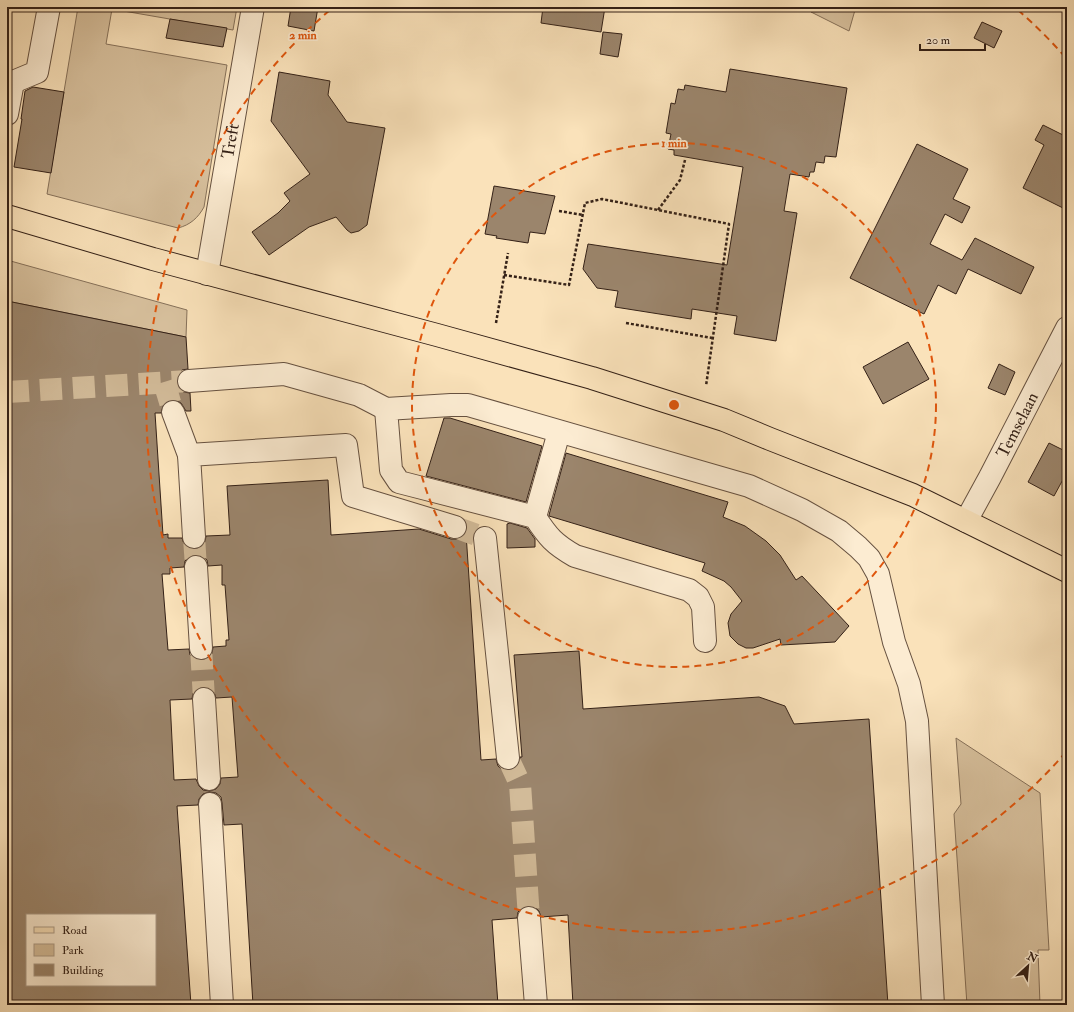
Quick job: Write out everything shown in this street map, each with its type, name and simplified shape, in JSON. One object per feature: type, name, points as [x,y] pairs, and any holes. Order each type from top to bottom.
[{"type":"main road","points":[[7,216],[207,274],[592,378],[724,420],[913,495],[1067,571]]},
{"type":"street","points":[[7,114],[13,82],[37,72],[49,7]]},
{"type":"street","name":"Treft","points":[[207,274],[253,7]]},
{"type":"street","name":"Temselaan","points":[[966,521],[1067,328]]},
{"type":"street","points":[[189,381],[284,374],[359,396],[386,409],[451,405],[468,406],[749,486],[802,510],[848,539],[869,558],[878,574],[894,642],[909,684],[918,721],[933,1005]]},
{"type":"street","points":[[386,409],[391,470],[399,482],[535,517],[548,536],[559,547],[575,556],[689,590],[698,598],[703,607],[705,641]]},
{"type":"street","points":[[173,412],[189,455],[194,537]]},
{"type":"street","points":[[535,517],[559,432]]},
{"type":"street","points":[[189,455],[346,445],[353,496],[455,527]]},
{"type":"street","points":[[485,538],[508,758]]},
{"type":"street","points":[[196,567],[201,648]]},
{"type":"street","points":[[204,699],[209,778]]},
{"type":"street","points":[[210,804],[222,1005]]},
{"type":"street","points":[[529,918],[536,1005]]},
{"type":"path","points":[[658,210],[680,180],[685,160]]},
{"type":"path","points":[[504,274],[569,285],[585,203],[602,199],[729,224],[706,386]]},
{"type":"path","points":[[559,211],[583,215]]},
{"type":"path","points":[[496,323],[508,253]]},
{"type":"path","points":[[626,323],[712,338]]},
{"type":"green space","points":[[78,7],[237,7],[233,30],[112,9],[106,44],[227,65],[204,207],[196,218],[190,223],[178,228],[47,194]]},
{"type":"green space","points":[[856,7],[879,7],[878,9],[855,10]]},
{"type":"green space","points":[[855,10],[849,31],[811,12]]},
{"type":"green space","points":[[7,260],[187,310],[186,337],[7,301]]},
{"type":"green space","points":[[956,738],[1040,793],[1049,950],[1038,950],[1040,1005],[967,1005],[954,814],[961,804]]},
{"type":"building","points":[[291,7],[318,7],[314,31],[288,26]]},
{"type":"building","points":[[543,7],[605,7],[601,32],[541,23]]},
{"type":"building","points":[[170,19],[227,28],[223,47],[166,38]]},
{"type":"building","points":[[982,22],[1002,31],[994,48],[974,38]]},
{"type":"building","points":[[603,32],[622,34],[618,57],[600,54]]},
{"type":"building","points":[[730,69],[847,88],[836,157],[825,156],[824,163],[816,162],[814,172],[810,172],[809,177],[790,174],[784,211],[797,213],[776,341],[734,334],[737,316],[692,309],[691,319],[615,307],[618,291],[597,288],[583,269],[588,244],[727,265],[743,167],[674,155],[674,150],[668,149],[671,134],[666,133],[671,103],[675,104],[678,89],[684,90],[685,85],[726,92]]},
{"type":"building","points":[[279,72],[330,81],[328,95],[347,122],[385,128],[367,225],[359,231],[351,233],[336,217],[309,227],[269,255],[252,232],[278,213],[290,201],[284,193],[310,174],[271,121]]},
{"type":"building","points":[[33,87],[64,92],[51,173],[14,167],[25,91]]},
{"type":"building","points":[[1043,125],[1067,137],[1067,210],[1023,188],[1044,145],[1035,140]]},
{"type":"building","points":[[917,144],[968,169],[953,199],[970,207],[962,223],[945,214],[930,244],[962,260],[975,238],[1034,267],[1021,294],[968,269],[956,294],[938,285],[924,314],[850,278]]},
{"type":"building","points":[[494,186],[555,196],[545,234],[530,232],[528,243],[496,238],[497,236],[485,234]]},
{"type":"building","points":[[7,301],[186,337],[188,369],[182,370],[178,375],[177,382],[179,388],[183,392],[190,393],[191,411],[186,411],[181,403],[175,400],[168,400],[164,404],[161,413],[155,413],[163,535],[168,534],[168,538],[182,538],[184,544],[188,548],[194,549],[201,547],[205,542],[206,536],[230,535],[227,486],[328,480],[331,535],[419,529],[451,539],[457,539],[466,533],[481,760],[496,759],[498,766],[503,770],[509,770],[516,768],[520,763],[520,757],[522,757],[514,655],[579,651],[583,709],[759,697],[785,706],[794,724],[869,719],[888,1005],[573,1005],[568,915],[541,917],[539,911],[535,907],[528,906],[522,908],[518,912],[517,918],[492,920],[498,1005],[253,1005],[242,824],[224,825],[221,797],[216,793],[210,792],[203,794],[199,799],[198,805],[177,806],[191,1005],[7,1005]],"holes":[[[195,555],[202,556],[207,560],[208,566],[222,565],[222,585],[225,585],[229,640],[226,640],[226,646],[213,647],[212,654],[208,658],[202,660],[195,659],[190,655],[189,649],[168,650],[162,574],[170,574],[170,568],[184,567],[185,561],[189,557]],[[204,687],[210,688],[214,692],[216,698],[232,697],[238,777],[221,778],[220,784],[216,789],[209,791],[203,790],[199,786],[196,779],[174,780],[170,700],[192,699],[193,693],[197,689]]]},
{"type":"building","points":[[908,342],[929,379],[883,404],[863,367]]},
{"type":"building","points":[[999,364],[1015,372],[1005,395],[988,388]]},
{"type":"building","points":[[444,418],[450,418],[542,446],[526,502],[426,476]]},
{"type":"building","points":[[1049,443],[1067,452],[1067,472],[1054,496],[1028,482]]},
{"type":"building","points":[[566,453],[728,502],[723,517],[745,526],[766,541],[780,555],[796,580],[802,576],[849,626],[835,642],[781,645],[780,639],[753,648],[746,648],[738,644],[730,636],[728,623],[731,614],[742,601],[724,581],[702,571],[705,563],[549,516]]},
{"type":"building","points":[[510,523],[527,528],[535,539],[535,547],[507,548],[507,524]]},
{"type":"tunnel","points":[[7,392],[189,381]]},
{"type":"tunnel","points":[[164,382],[173,412]]},
{"type":"tunnel","points":[[455,527],[485,538]]},
{"type":"tunnel","points":[[194,537],[196,567]]},
{"type":"tunnel","points":[[201,648],[204,699]]},
{"type":"tunnel","points":[[508,758],[520,784],[529,918]]}]
